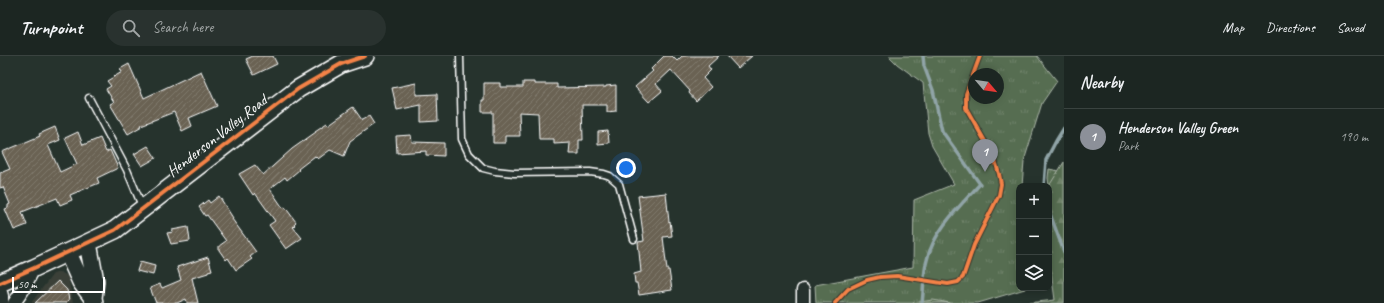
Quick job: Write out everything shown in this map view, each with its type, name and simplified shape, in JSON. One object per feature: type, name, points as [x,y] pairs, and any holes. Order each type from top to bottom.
[{"type":"street","name":"Henderson Valley Road","points":[[0,282],[34,268],[115,230],[298,89],[340,64],[365,56]]},
{"type":"street","points":[[88,243],[95,281],[93,300]]},
{"type":"street","points":[[68,252],[81,282],[93,300]]},
{"type":"street","points":[[14,303],[34,268]]},
{"type":"street","points":[[0,289],[2,303]]},
{"type":"street","points":[[803,290],[803,303]]},
{"type":"lane","points":[[460,56],[462,140],[469,154],[483,168],[495,171],[514,173],[590,172],[610,176],[619,184],[634,239]]},
{"type":"lane","points":[[89,98],[127,170],[143,208]]},
{"type":"shaded area","points":[[60,272],[68,276],[73,303],[31,303],[53,274]]},
{"type":"green space","points":[[889,56],[1037,56],[1057,81],[1042,103],[1024,161],[1022,183],[1016,183],[1016,291],[1018,291],[978,303],[816,303],[815,285],[913,267],[914,200],[954,184],[932,146],[928,133],[923,83],[897,64]]},
{"type":"green space","points":[[1064,162],[1064,303],[1028,303],[1055,300],[1052,278],[1051,183]]},
{"type":"green space","points":[[1049,169],[1064,172],[1052,183],[1049,183]]},
{"type":"green space","points":[[933,300],[950,303],[913,303]]},
{"type":"building","points":[[253,56],[273,56],[277,64],[254,75],[246,59]]},
{"type":"building","points":[[664,56],[672,56],[677,61],[682,56],[719,56],[708,66],[711,70],[703,78],[711,87],[696,101],[689,93],[690,91],[671,70],[656,84],[662,91],[649,102],[635,87],[653,71],[651,69]]},
{"type":"building","points":[[727,56],[752,56],[738,68]]},
{"type":"building","points":[[129,64],[144,98],[201,71],[217,106],[189,118],[192,126],[182,131],[174,112],[141,125],[142,126],[128,134],[110,104],[114,102],[106,89],[111,86],[107,81],[122,72],[120,69]]},
{"type":"building","points":[[523,82],[535,82],[535,84],[557,84],[557,88],[606,87],[616,85],[616,111],[607,112],[607,105],[582,105],[583,140],[579,140],[579,154],[569,154],[570,143],[554,144],[554,139],[539,139],[538,113],[519,112],[520,136],[505,136],[505,143],[493,143],[493,112],[482,112],[484,83],[500,83],[500,87],[523,87]]},
{"type":"building","points":[[416,83],[416,95],[437,94],[438,121],[421,122],[421,105],[397,110],[392,88]]},
{"type":"building","points":[[353,107],[362,120],[369,116],[374,124],[350,141],[344,156],[330,150],[318,159],[315,156],[287,180],[285,177],[270,189],[283,208],[285,207],[296,222],[293,227],[302,238],[286,249],[269,225],[275,221],[255,193],[253,195],[239,174],[255,165],[263,175],[292,149],[316,132],[315,131],[327,123],[328,125]]},
{"type":"building","points":[[55,127],[60,140],[48,145],[60,172],[77,164],[65,138],[78,132],[83,145],[100,138],[106,152],[110,150],[118,168],[97,178],[99,183],[70,195],[72,200],[60,205],[57,198],[22,212],[27,225],[14,230],[5,209],[8,208],[8,205],[10,204],[3,187],[0,188],[0,173],[10,169],[2,152],[40,136],[39,134]]},
{"type":"building","points":[[608,131],[609,143],[598,144],[598,132]]},
{"type":"building","points":[[411,135],[412,142],[444,143],[444,156],[426,155],[426,151],[397,153],[396,136]]},
{"type":"building","points":[[148,146],[156,158],[142,166],[134,154]]},
{"type":"building","points":[[666,193],[672,236],[663,237],[667,270],[669,270],[672,290],[639,295],[634,274],[641,272],[638,242],[644,241],[638,196]]},
{"type":"building","points":[[219,196],[233,218],[232,219],[256,252],[250,257],[252,259],[236,270],[228,258],[226,260],[219,250],[219,246],[226,241],[207,215],[205,216],[199,207],[208,200],[210,203]]},
{"type":"building","points":[[188,227],[190,241],[171,244],[167,233],[173,232],[172,230]]},
{"type":"building","points":[[208,257],[212,270],[208,271],[208,273],[192,278],[198,303],[187,303],[186,299],[177,303],[156,303],[150,288],[160,284],[162,288],[181,280],[177,267]]},
{"type":"building","points":[[140,262],[155,266],[153,275],[137,271]]},
{"type":"building","points":[[58,281],[67,290],[69,300],[66,303],[35,303]]},
{"type":"waterway","points":[[922,303],[924,276],[930,249],[949,219],[980,184],[942,131],[933,90],[924,66],[923,56]]},
{"type":"waterway","points":[[1044,183],[1046,160],[1064,128]]},
{"type":"waterway","points":[[1052,219],[1064,252]]},
{"type":"cycle path","points":[[0,283],[115,230],[298,89],[341,64],[365,56]]},
{"type":"cycle path","points":[[835,303],[848,289],[867,280],[880,277],[897,276],[948,284],[958,282],[963,277],[974,245],[999,195],[1001,184],[994,157],[966,108],[966,94],[980,56]]},
{"type":"place","name":"Henderson Valley Green","points":[[985,172]]}]
